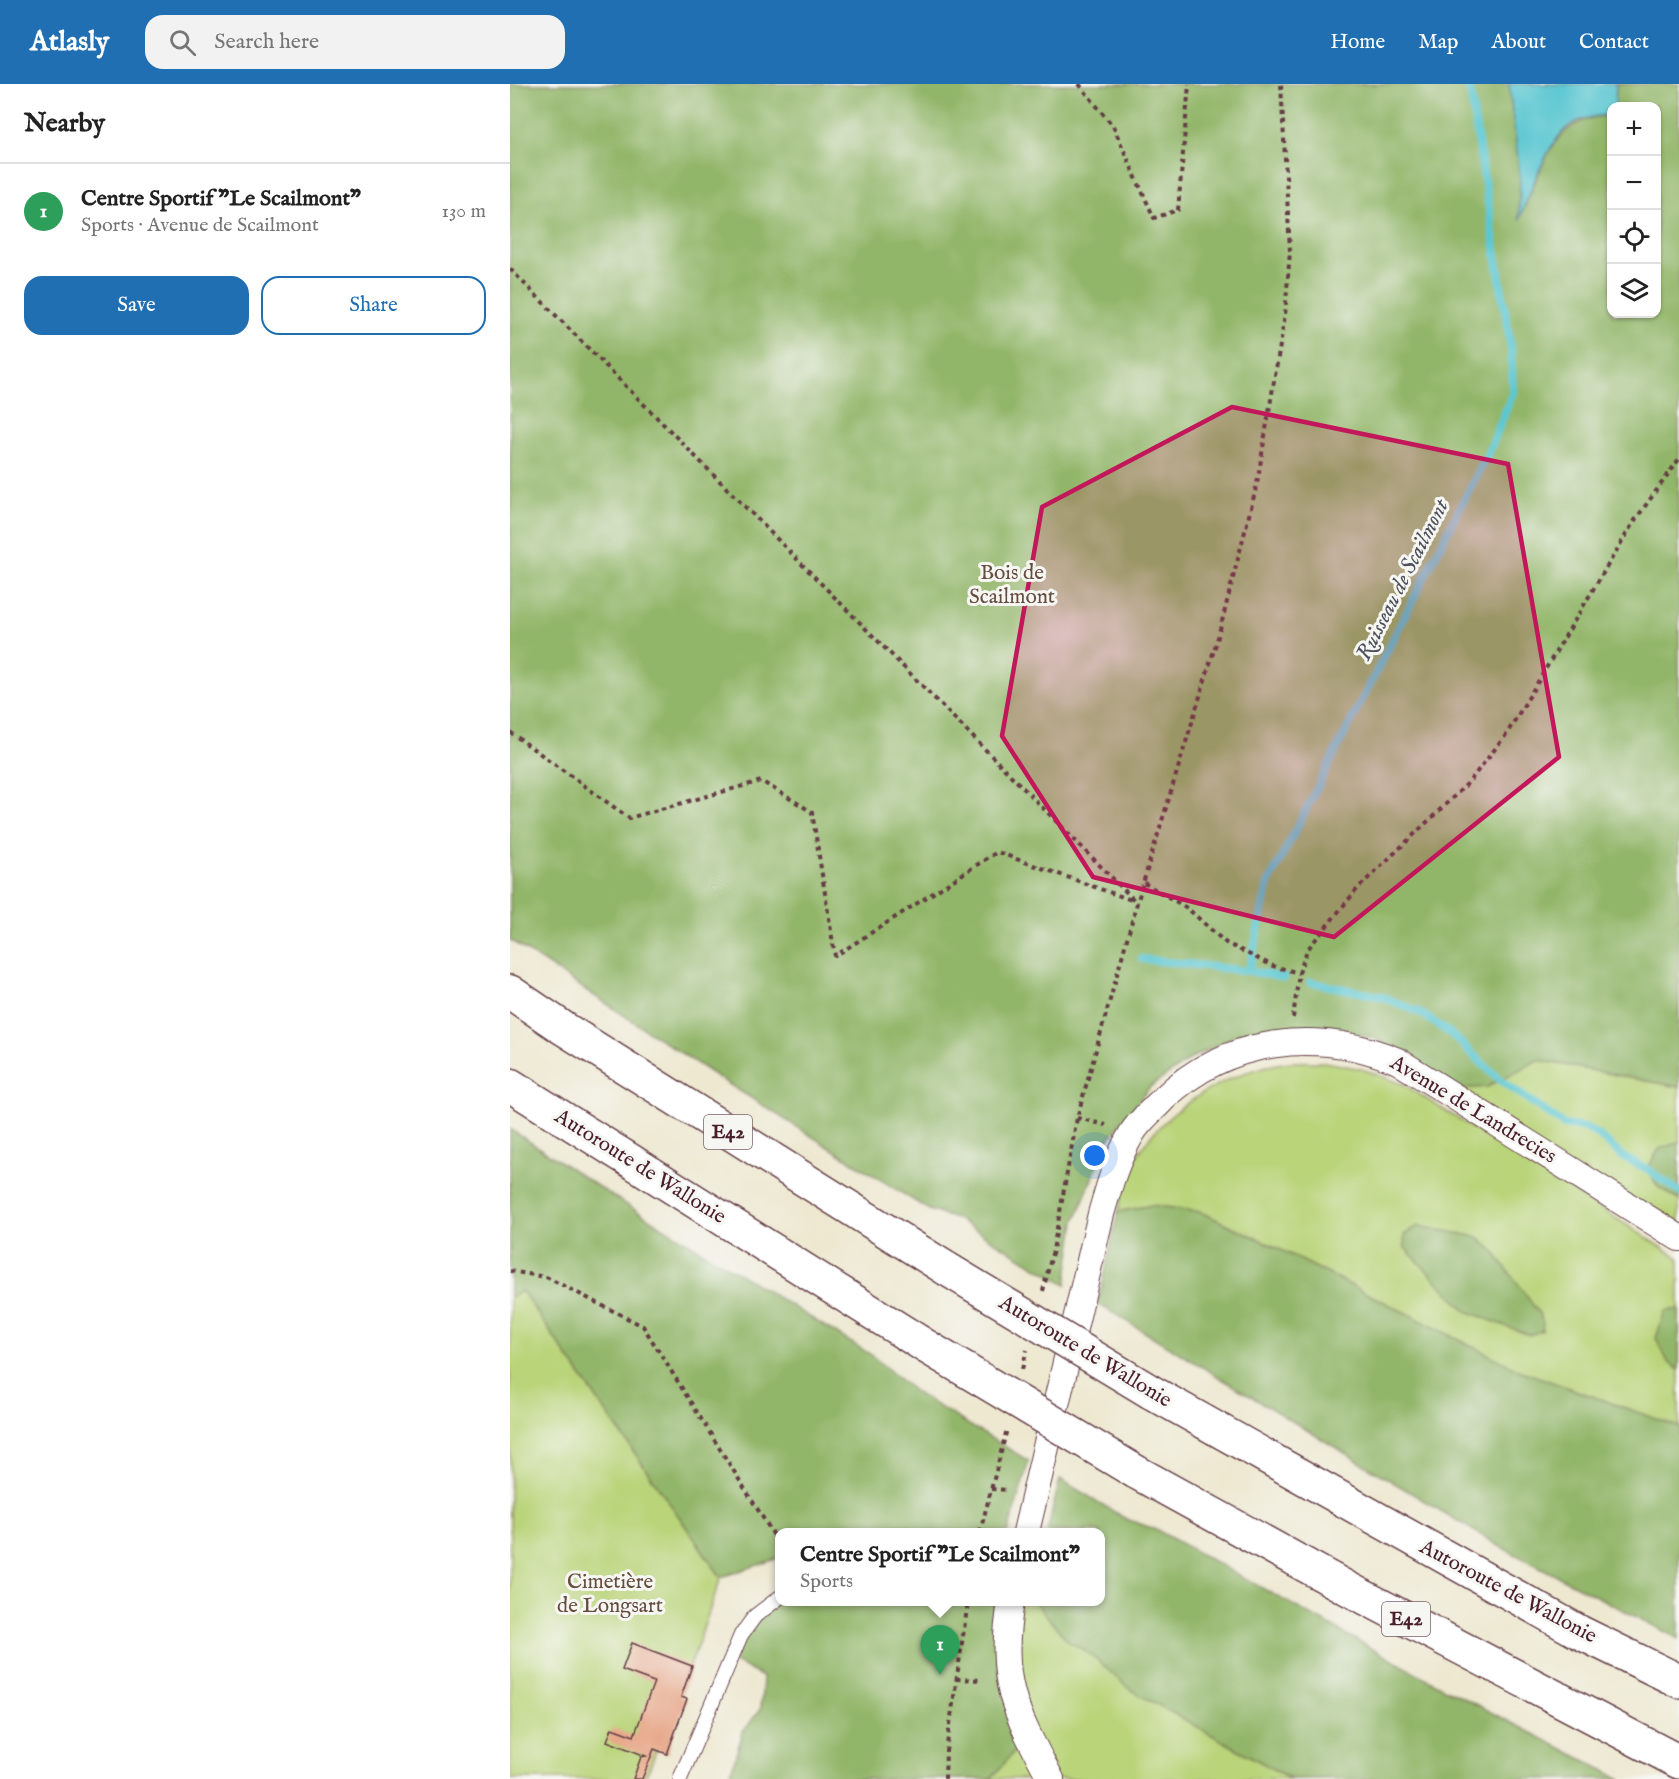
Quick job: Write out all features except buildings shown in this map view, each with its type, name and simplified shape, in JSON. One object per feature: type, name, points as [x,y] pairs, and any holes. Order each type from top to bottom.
[{"type":"highway","name":"Autoroute de Wallonie","points":[[510,992],[563,1028],[946,1269],[1151,1392],[1568,1626],[1679,1681]]},
{"type":"highway","name":"Autoroute de Wallonie","points":[[510,1085],[927,1347],[1136,1472],[1355,1592],[1679,1762]]},
{"type":"street","name":"Avenue de Landrecies","points":[[1027,1528],[1101,1214],[1114,1169],[1133,1132],[1180,1083],[1207,1065],[1246,1050],[1293,1042],[1322,1041],[1373,1051],[1398,1061],[1679,1238]]},
{"type":"street","points":[[1011,1606],[1005,1654],[1008,1682],[1028,1736],[1051,1779]]},
{"type":"lane","points":[[680,1779],[741,1635],[756,1616],[775,1601]]},
{"type":"path","points":[[1079,84],[1113,126],[1154,218],[1178,210],[1189,84]]},
{"type":"path","points":[[1077,1118],[1137,903],[1218,637],[1257,484],[1285,315],[1290,251],[1281,84]]},
{"type":"path","points":[[510,269],[1137,903]]},
{"type":"path","points":[[1293,1042],[1293,1012],[1299,974],[1307,950],[1358,888],[1468,783],[1506,735],[1633,523],[1679,459]]},
{"type":"path","points":[[510,732],[629,818],[761,781],[812,813],[836,957],[997,852],[1137,903]]},
{"type":"path","points":[[1144,883],[1187,908],[1226,943],[1247,954],[1299,974]]},
{"type":"path","points":[[510,1271],[546,1277],[644,1326],[775,1537]]},
{"type":"path","points":[[981,1528],[997,1466]]},
{"type":"path","points":[[945,1779],[946,1751],[967,1606]]},
{"type":"highlighted area","points":[[1232,407],[1508,464],[1559,757],[1334,937],[1093,877],[1002,736],[1042,507]]},
{"type":"green space","name":"Bois de Scailmont","points":[[510,84],[1509,84],[1520,175],[1519,218],[1542,165],[1560,137],[1572,126],[1589,119],[1607,116],[1607,318],[1661,318],[1661,102],[1615,102],[1616,84],[1679,84],[1679,1087],[1538,1060],[1487,1087],[1444,1090],[1398,1061],[1379,1040],[1340,1029],[1280,1027],[1236,1035],[1194,1057],[1150,1087],[1107,1141],[1075,1221],[1066,1285],[959,1220],[929,1210],[719,1078],[510,940]]},
{"type":"green space","points":[[1538,1060],[1679,1087],[1679,1238],[1444,1090],[1487,1087]]},
{"type":"green space","points":[[1288,1062],[1325,1062],[1362,1069],[1403,1084],[1679,1258],[1679,1427],[1521,1371],[1259,1239],[1200,1212],[1152,1205],[1118,1212],[1127,1181],[1140,1151],[1167,1119],[1184,1105],[1223,1082],[1263,1067]]},
{"type":"green space","points":[[510,1129],[614,1197],[870,1354],[916,1393],[1029,1461],[1009,1528],[775,1528],[775,1559],[721,1577],[522,1291],[510,1298]]},
{"type":"green space","points":[[1679,1142],[1679,1200],[1658,1187],[1647,1169],[1659,1149]]},
{"type":"green space","points":[[1152,1205],[1200,1212],[1259,1239],[1521,1371],[1679,1427],[1679,1639],[1499,1546],[1098,1304],[1118,1212]]},
{"type":"green space","points":[[1418,1226],[1478,1237],[1492,1249],[1539,1313],[1543,1323],[1542,1331],[1529,1335],[1466,1311],[1405,1248],[1404,1235]]},
{"type":"green space","name":"Cimetière de Longsart","points":[[522,1291],[721,1577],[692,1661],[645,1779],[510,1779],[510,1298]]},
{"type":"green space","points":[[1679,1309],[1679,1370],[1668,1362],[1656,1338],[1665,1311]]},
{"type":"green space","points":[[1060,1479],[1126,1519],[1155,1529],[1440,1686],[1621,1779],[1291,1779],[1131,1690],[1091,1655],[1068,1641],[1038,1606],[1105,1606],[1105,1528],[1048,1528]]},
{"type":"green space","points":[[775,1606],[999,1606],[1007,1628],[1028,1735],[991,1779],[729,1779],[743,1732],[761,1708],[763,1677],[729,1659],[741,1635]]},
{"type":"green space","points":[[902,1606],[922,1606],[1006,1628],[1010,1606],[1038,1606],[1068,1641],[1091,1655],[1131,1690],[1291,1779],[729,1779],[743,1732]]},
{"type":"water","points":[[1509,84],[1616,84],[1615,102],[1607,102],[1607,115],[1576,122],[1555,142],[1540,168],[1519,220],[1520,175]]},
{"type":"waterway","name":"Ruisseau de Scailmont","points":[[1142,959],[1249,971],[1268,884],[1491,447],[1513,392],[1511,348],[1469,84]]},
{"type":"waterway","points":[[1249,971],[1284,978]]},
{"type":"waterway","points":[[1310,982],[1383,997],[1419,1012],[1451,1034],[1499,1079],[1564,1125],[1585,1128],[1598,1135],[1623,1157],[1647,1169],[1679,1192]]},
{"type":"place","name":"Centre Sportif \"Le Scailmont\"","points":[[940,1675]]}]
